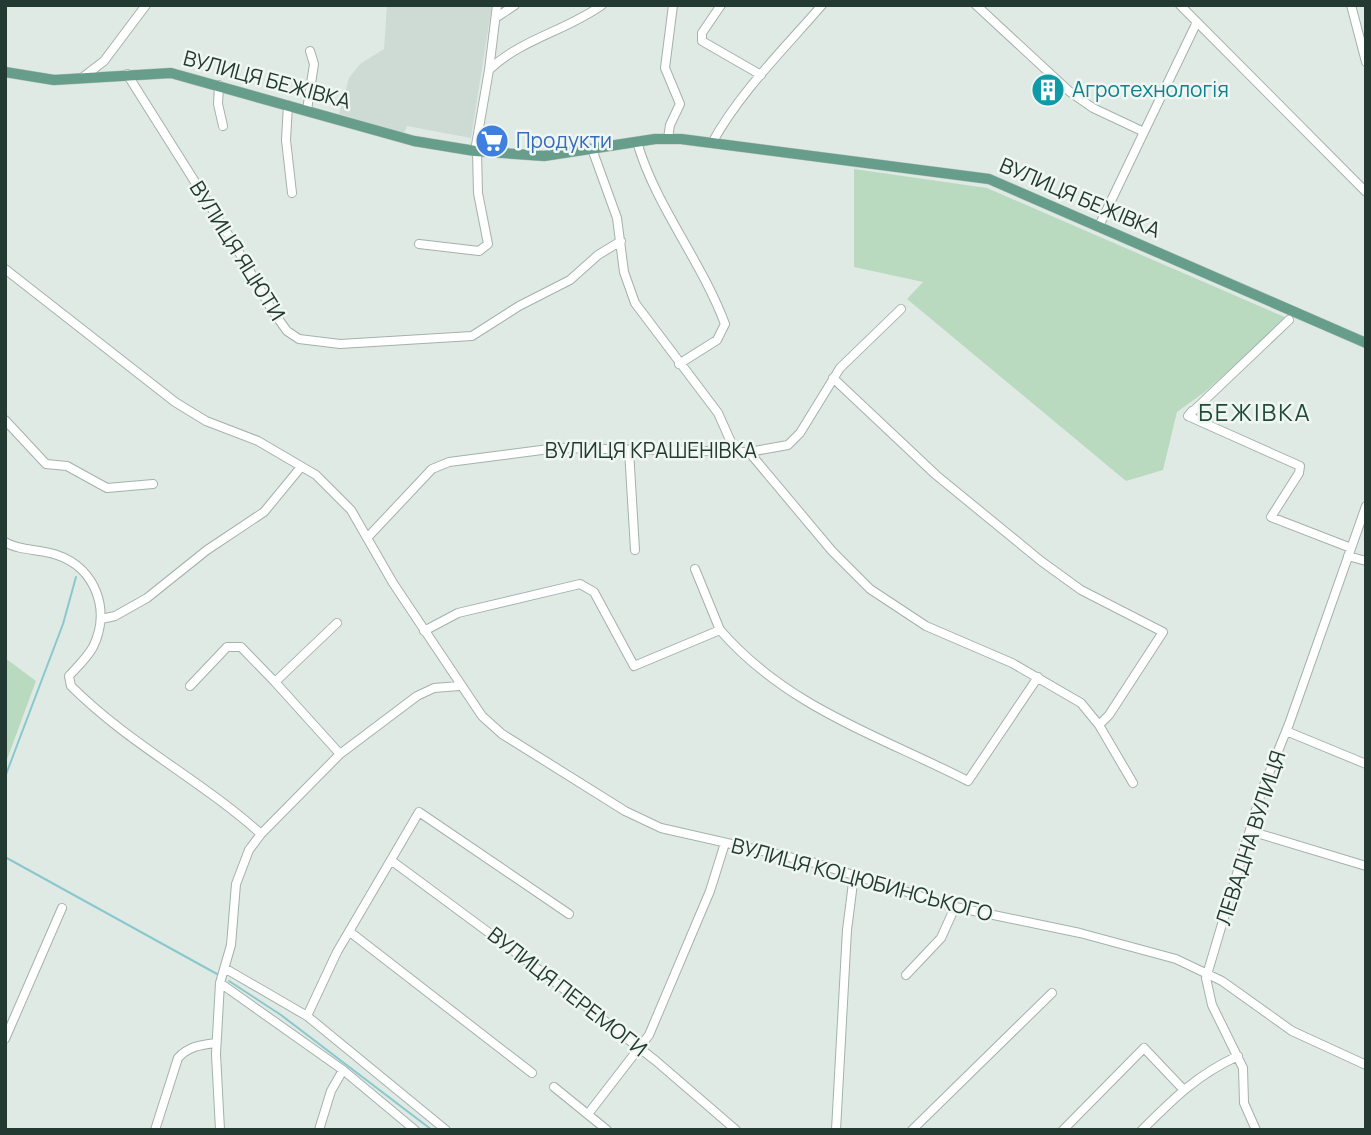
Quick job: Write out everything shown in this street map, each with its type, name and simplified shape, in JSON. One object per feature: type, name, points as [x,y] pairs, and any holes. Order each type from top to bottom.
[{"type":"main road","name":"ВУЛИЦЯ БЕЖІВКА","points":[[5,72],[54,80],[171,73],[414,141],[476,151],[544,156],[668,138],[989,179],[1366,344]]},
{"type":"street","points":[[81,79],[104,61],[146,5]]},
{"type":"street","points":[[419,244],[479,251],[488,244],[478,193],[476,151],[497,5]]},
{"type":"street","points":[[497,17],[515,5]]},
{"type":"street","points":[[489,69],[521,45],[559,32],[602,5]]},
{"type":"street","points":[[668,138],[670,125],[680,104],[665,68],[673,5]]},
{"type":"street","points":[[721,5],[702,33],[702,41],[761,75]]},
{"type":"street","points":[[712,143],[723,122],[822,5]]},
{"type":"street","points":[[976,5],[1070,92],[1093,108],[1144,132]]},
{"type":"street","points":[[1180,5],[1366,192]]},
{"type":"street","points":[[1351,5],[1366,62]]},
{"type":"street","points":[[1099,226],[1197,22]]},
{"type":"street","points":[[307,110],[314,64],[310,51]]},
{"type":"street","name":"ВУЛИЦЯ ЯЦЮТИ","points":[[127,74],[236,247],[271,310],[287,331],[299,339],[340,344],[472,336],[519,306],[570,280],[598,255],[621,241]]},
{"type":"street","points":[[219,85],[218,104],[223,126]]},
{"type":"street","points":[[288,105],[286,140],[292,193]]},
{"type":"street","points":[[637,142],[662,206],[674,222],[725,324],[717,340],[679,363]]},
{"type":"street","points":[[592,149],[617,218],[624,272],[635,303],[718,413],[735,451]]},
{"type":"street","name":"ВУЛИЦЯ КОЦЮБИНСЬКОГО","points":[[5,269],[175,402],[206,421],[258,441],[316,475],[351,510],[459,687],[482,716],[502,734],[625,811],[661,828],[854,875],[955,907],[1146,949],[1208,973],[1292,1031],[1366,1065]]},
{"type":"street","name":"ВУЛИЦЯ КРАШЕНІВКА","points":[[367,538],[432,470],[449,462],[557,448],[748,452],[780,448],[794,440],[833,378],[901,309]]},
{"type":"street","points":[[1289,320],[1190,414],[1300,466],[1300,473],[1271,517],[1366,561]]},
{"type":"street","points":[[833,378],[936,475],[1041,561],[1081,590],[1163,632],[1109,715],[1099,725]]},
{"type":"street","points":[[5,420],[46,464],[67,466],[107,488],[153,484]]},
{"type":"street","points":[[629,450],[635,550]]},
{"type":"street","points":[[748,452],[832,551],[870,589],[926,625],[1012,663],[1081,703],[1099,725],[1133,783]]},
{"type":"street","points":[[101,619],[115,616],[147,598],[207,550],[264,512],[301,467]]},
{"type":"street","name":"ЛЕВАДНА ВУЛИЦЯ","points":[[1256,1130],[1244,1103],[1244,1076],[1238,1056],[1206,988],[1208,973],[1250,831],[1366,506]]},
{"type":"street","points":[[5,542],[59,555],[76,564],[90,581],[100,601],[101,619],[92,648],[69,676],[71,687],[144,749],[231,806],[261,834]]},
{"type":"street","points":[[695,569],[720,630],[769,678],[808,704],[968,781],[1038,677]]},
{"type":"street","points":[[424,631],[458,613],[580,584],[594,592],[634,666],[720,630]]},
{"type":"street","points":[[275,682],[337,623]]},
{"type":"street","points":[[190,685],[227,647],[241,647],[340,754]]},
{"type":"street","points":[[220,1130],[216,1043],[220,983],[231,945],[236,884],[249,850],[261,834],[340,754],[417,696],[434,688],[459,687]]},
{"type":"street","points":[[1286,731],[1366,764]]},
{"type":"street","points":[[307,1016],[350,932],[419,812],[569,914]]},
{"type":"street","points":[[1250,831],[1366,866]]},
{"type":"street","points":[[588,1114],[649,1035],[710,891],[725,842]]},
{"type":"street","name":"ВУЛИЦЯ ПЕРЕМОГИ","points":[[393,861],[495,935],[640,1049],[736,1130]]},
{"type":"street","points":[[836,1130],[847,930],[854,875]]},
{"type":"street","points":[[906,975],[941,938],[955,907]]},
{"type":"street","points":[[5,1039],[62,908]]},
{"type":"street","points":[[350,932],[532,1073]]},
{"type":"street","points":[[226,969],[307,1016],[446,1130]]},
{"type":"street","points":[[220,983],[343,1070],[415,1130]]},
{"type":"street","points":[[912,1130],[1052,993]]},
{"type":"street","points":[[155,1130],[178,1058],[185,1050],[197,1045],[216,1043]]},
{"type":"street","points":[[1063,1130],[1144,1048],[1182,1088]]},
{"type":"street","points":[[1142,1130],[1182,1088],[1203,1073],[1238,1056]]},
{"type":"street","points":[[319,1130],[331,1091],[343,1070]]},
{"type":"street","points":[[554,1087],[607,1130]]},
{"type":"shaded area","points":[[387,5],[492,5],[471,138],[407,126],[404,133],[339,114],[349,78],[360,64],[384,49]]},
{"type":"green space","points":[[854,169],[987,188],[1287,318],[1206,391],[1177,412],[1163,470],[1126,481],[907,299],[923,282],[854,267]]},
{"type":"green space","points":[[5,658],[36,681],[5,765]]},
{"type":"waterway","points":[[5,777],[63,624],[76,577]]},
{"type":"waterway","points":[[5,857],[217,974]]},
{"type":"waterway","points":[[229,981],[281,1015],[432,1130]]},
{"type":"place","name":"Агротехнологія","points":[[1048,90]]},
{"type":"place","name":"Продукти","points":[[492,141]]},
{"type":"district","name":"БЕЖІВКА","points":[[1255,413]]}]
